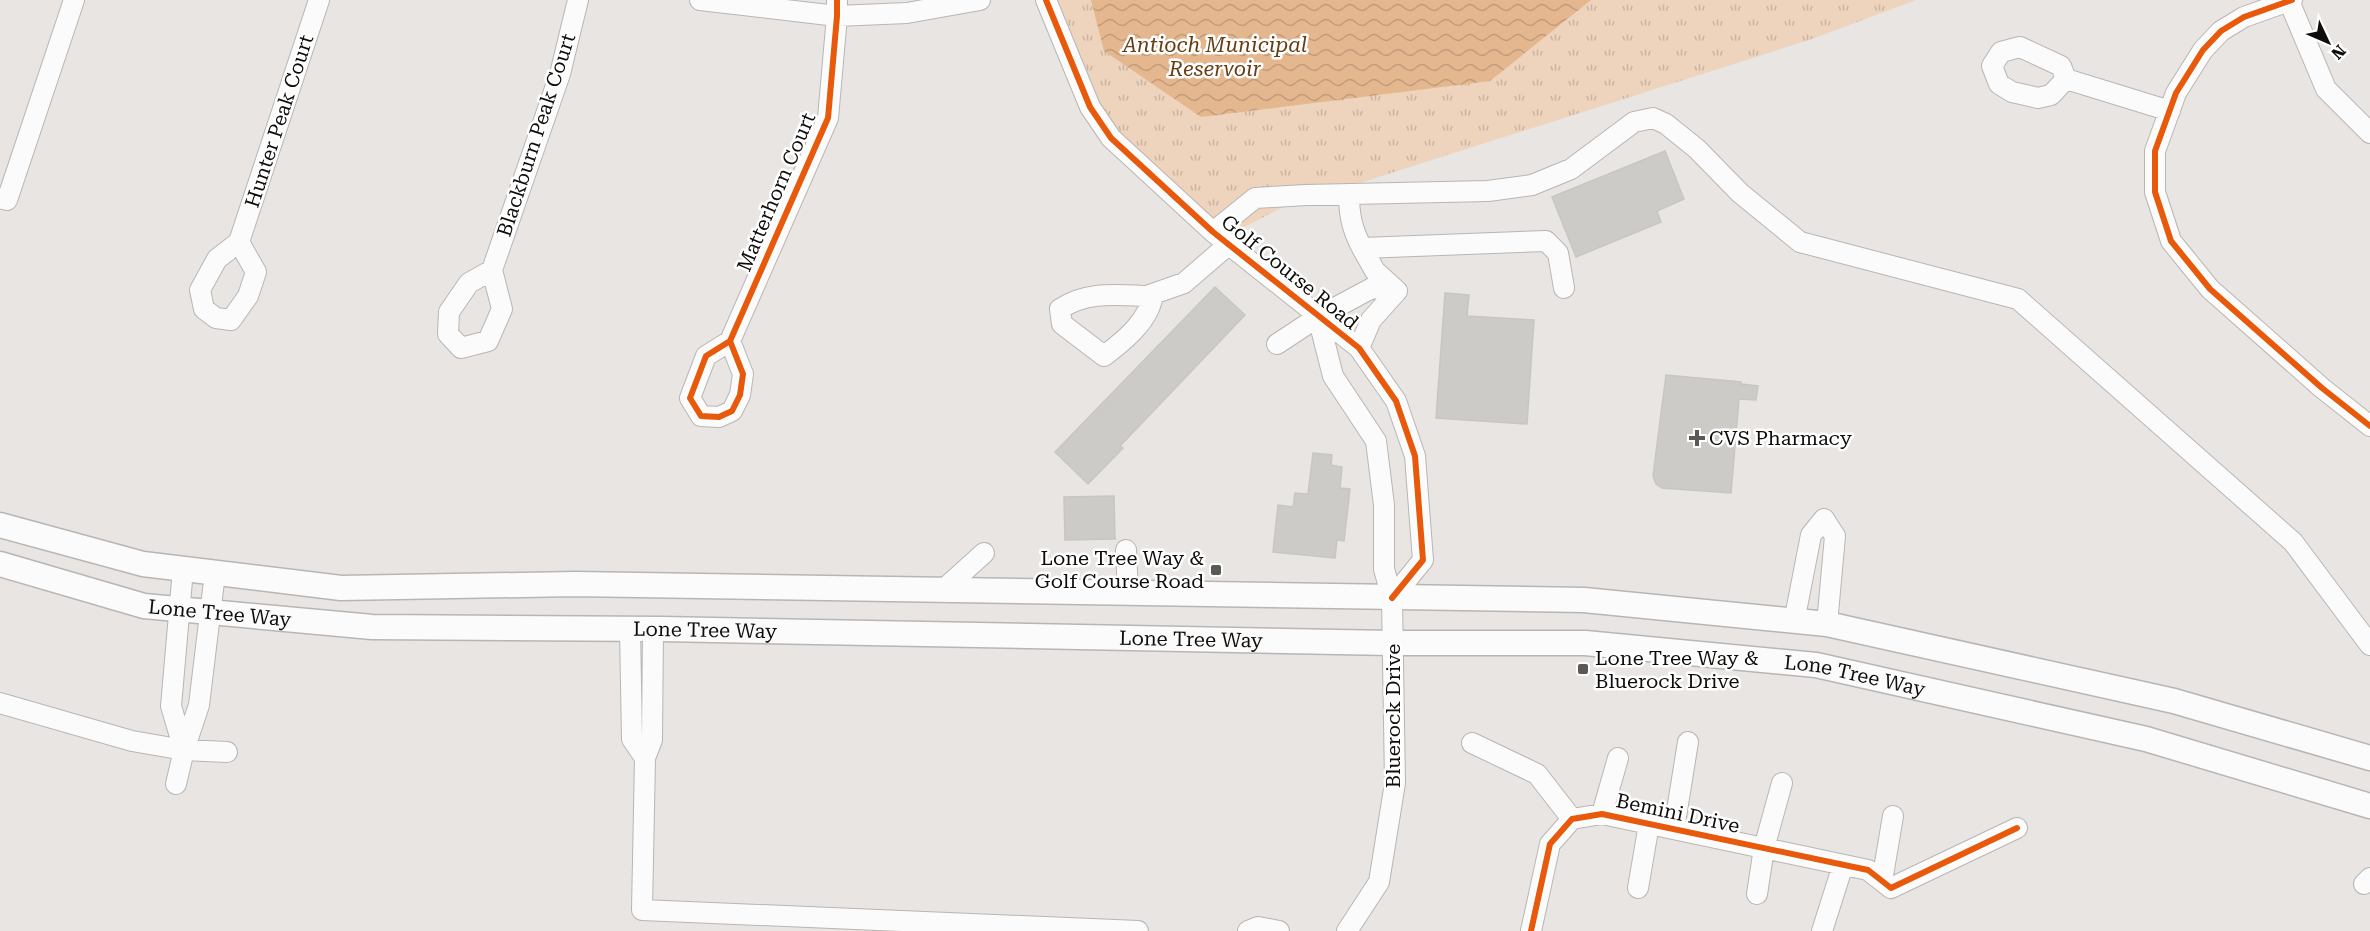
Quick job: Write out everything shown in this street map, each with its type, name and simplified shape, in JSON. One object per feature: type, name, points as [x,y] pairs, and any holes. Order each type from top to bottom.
[{"type":"main road","name":"Lone Tree Way","points":[[0,525],[143,564],[341,588],[575,584],[1584,600],[1827,624],[2174,701],[2370,758]]},
{"type":"main road","name":"Lone Tree Way","points":[[0,564],[144,606],[372,627],[642,629],[1392,643],[1585,643],[1816,666],[2146,739],[2370,806]]},
{"type":"street","points":[[4,199],[74,0]]},
{"type":"street","name":"Hunter Peak Court","points":[[239,242],[319,0]]},
{"type":"street","name":"Blackburn Peak Court","points":[[492,270],[560,74],[578,0]]},
{"type":"street","points":[[700,0],[907,14],[980,0]]},
{"type":"street","name":"Golf Course Road","points":[[1046,0],[1090,107],[1111,138],[1228,245],[1359,348],[1396,400],[1415,456],[1423,560],[1392,598]]},
{"type":"street","points":[[2370,133],[2326,89],[2291,1],[2244,17],[2221,31],[2203,50],[2176,93],[2156,151],[2155,192],[2171,241],[2210,290],[2322,388],[2370,426]]},
{"type":"street","name":"Matterhorn Court","points":[[730,341],[828,118],[837,8]]},
{"type":"street","points":[[2066,79],[2170,111]]},
{"type":"street","points":[[1213,232],[1255,198],[1488,190],[1532,185],[1571,169],[1634,122],[1653,118],[1666,124],[1697,149],[1740,193],[1800,242],[2018,299],[2293,542],[2370,645]]},
{"type":"street","points":[[1349,194],[1349,216],[1352,228],[1375,271],[1397,291]]},
{"type":"street","points":[[1362,248],[1546,241],[1558,253],[1564,288]]},
{"type":"street","points":[[1154,294],[1152,304],[1136,328],[1104,356],[1062,324],[1060,309],[1073,301],[1097,295],[1147,296],[1154,294],[1184,283],[1228,245]]},
{"type":"street","points":[[1277,344],[1318,317],[1372,288],[1397,291]]},
{"type":"street","points":[[1359,348],[1371,320],[1397,291]]},
{"type":"street","name":"Golf Course Road","points":[[1318,317],[1334,376],[1376,441],[1384,505],[1384,569],[1392,598]]},
{"type":"street","points":[[1794,622],[1810,535],[1824,519],[1835,536],[1827,624]]},
{"type":"street","points":[[1126,550],[1128,594]]},
{"type":"street","points":[[943,590],[984,553]]},
{"type":"street","points":[[183,569],[171,706],[184,750]]},
{"type":"street","points":[[176,784],[184,750],[199,705],[215,573]]},
{"type":"street","name":"Bluerock Drive","points":[[1347,931],[1379,882],[1395,783],[1392,598]]},
{"type":"street","points":[[642,629],[632,738],[645,758],[642,910],[1138,931]]},
{"type":"street","points":[[0,703],[132,741],[184,750],[227,752]]},
{"type":"street","points":[[1674,829],[1688,742]]},
{"type":"street","points":[[1472,743],[1536,774],[1572,819],[1550,844],[1531,931]]},
{"type":"street","points":[[1602,814],[1618,758]]},
{"type":"street","points":[[1756,894],[1764,848],[1782,783]]},
{"type":"street","name":"Bemini Drive","points":[[1572,819],[1602,814],[1868,870],[1886,884]]},
{"type":"street","points":[[1893,816],[1886,884],[2018,828]]},
{"type":"street","points":[[1638,888],[1649,824]]},
{"type":"street","points":[[1822,931],[1843,865]]},
{"type":"street","points":[[1248,931],[1258,927],[1279,931]]},
{"type":"green space","points":[[1046,0],[1916,0],[1812,39],[1281,208],[1221,239],[1111,138]]},
{"type":"water","name":"Antioch Municipal Reservoir","points":[[1091,0],[1591,0],[1490,81],[1201,117],[1104,51]]},
{"type":"building","points":[[1665,151],[1684,199],[1657,211],[1661,222],[1576,257],[1552,197]]},
{"type":"building","points":[[1215,287],[1245,315],[1120,446],[1123,448],[1088,484],[1055,452]]},
{"type":"building","points":[[1445,293],[1469,295],[1467,316],[1534,320],[1527,424],[1436,418]]},
{"type":"building","name":"CVS Pharmacy","points":[[1666,375],[1741,382],[1741,384],[1758,386],[1756,400],[1739,399],[1731,493],[1662,488],[1656,484],[1653,476]]},
{"type":"building","points":[[1313,453],[1332,455],[1331,465],[1342,467],[1340,488],[1350,489],[1344,541],[1337,540],[1335,558],[1273,552],[1278,505],[1293,507],[1295,493],[1308,494]]},
{"type":"building","points":[[1114,496],[1115,539],[1065,540],[1064,497]]},
{"type":"cycle path","points":[[730,341],[743,374],[740,395],[732,411],[719,417],[701,416],[690,398],[706,356],[730,341],[828,118],[837,0]]},
{"type":"cycle path","points":[[1046,0],[1090,107],[1111,138],[1213,232],[1359,348],[1396,401],[1415,456],[1423,560],[1392,598]]},
{"type":"cycle path","points":[[2292,0],[2244,17],[2221,31],[2203,50],[2176,93],[2155,151],[2155,192],[2171,241],[2210,289],[2322,388],[2370,426]]},
{"type":"cycle path","points":[[1531,931],[1550,844],[1572,819],[1602,814],[1868,870],[1891,888],[2017,828]]},
{"type":"place","name":"CVS Pharmacy","points":[[1697,438]]},
{"type":"place","name":"Lone Tree Way & Golf Course Road","points":[[1216,570]]},
{"type":"place","name":"Lone Tree Way & Bluerock Drive","points":[[1583,669]]}]
